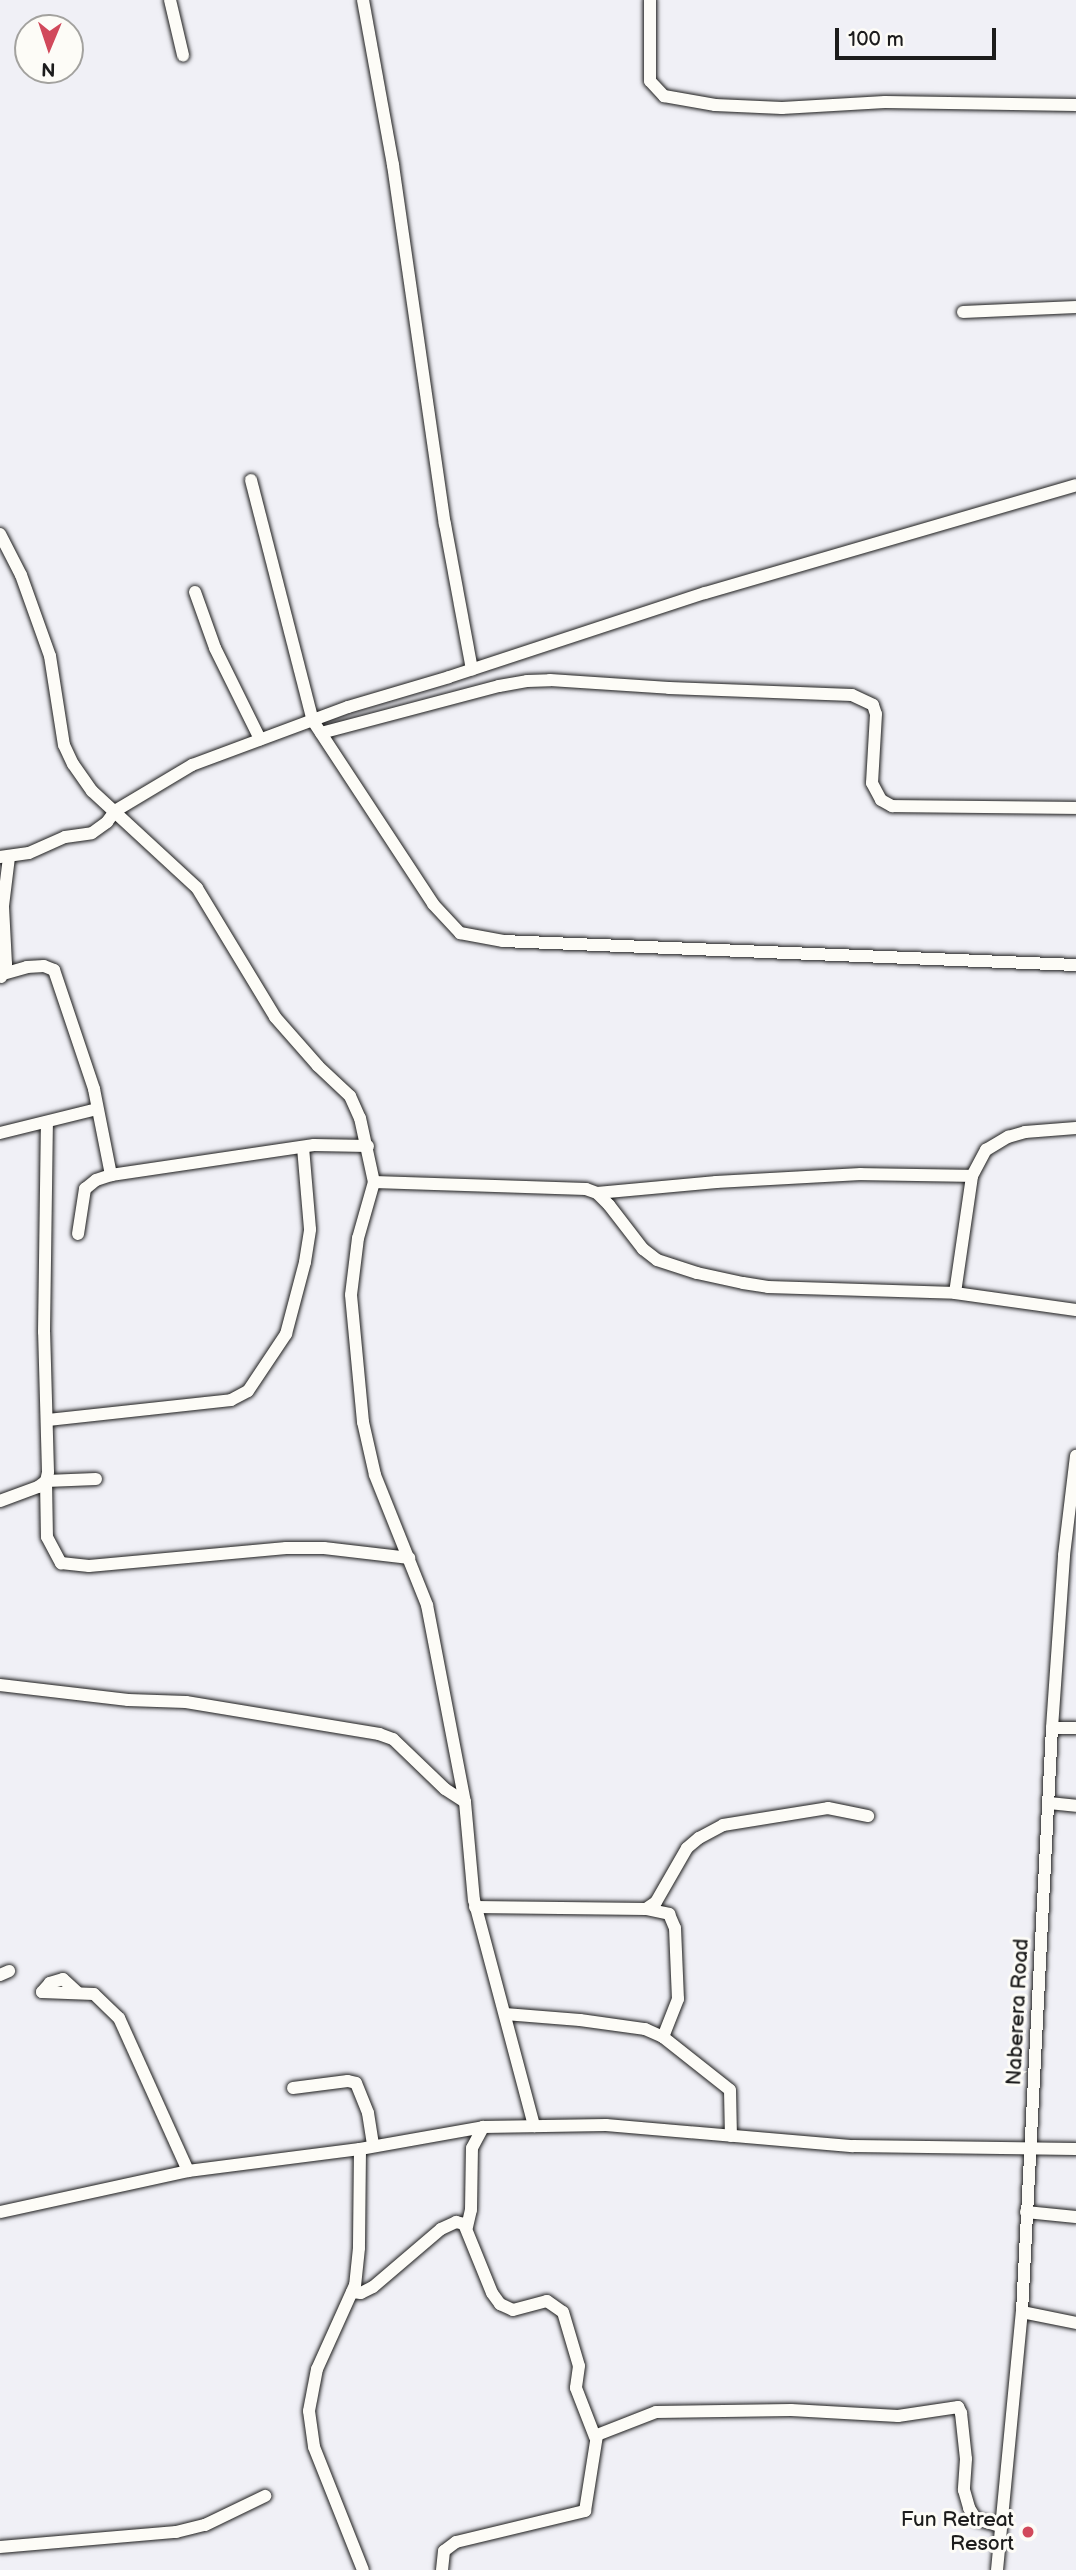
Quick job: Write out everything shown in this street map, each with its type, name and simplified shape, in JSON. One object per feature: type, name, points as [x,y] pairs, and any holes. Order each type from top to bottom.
[{"type":"street","points":[[170,0],[183,55]]},
{"type":"street","points":[[363,0],[395,178],[445,524],[472,670]]},
{"type":"street","points":[[650,0],[650,81],[664,96],[715,105],[782,108],[885,102],[1076,105]]},
{"type":"street","points":[[963,312],[1076,307]]},
{"type":"street","points":[[251,480],[313,721],[433,904],[460,933],[503,941],[1076,965]]},
{"type":"street","points":[[1,976],[6,964],[3,894],[5,857],[44,849],[65,837],[92,833],[107,822],[115,811],[192,765],[348,707],[472,670],[705,593],[1076,485]]},
{"type":"street","points":[[0,534],[21,575],[50,656],[64,745],[83,779],[197,888],[275,1017],[318,1066],[350,1096],[368,1146],[374,1182],[354,1260],[352,1331],[371,1459],[427,1605],[465,1802],[475,1908],[534,2126]]},
{"type":"street","points":[[195,592],[215,648],[260,739]]},
{"type":"street","points":[[321,733],[499,686],[538,681],[852,695],[873,705],[876,714],[872,783],[881,800],[892,806],[1076,808]]},
{"type":"street","points":[[1,976],[27,967],[44,966],[54,970],[81,1044],[111,1175]]},
{"type":"street","points":[[0,1133],[47,1124],[97,1109]]},
{"type":"street","points":[[47,1124],[44,1332],[48,1420],[47,1538],[58,1560],[67,1565],[286,1548],[324,1548],[409,1558]]},
{"type":"street","points":[[955,1293],[972,1176],[986,1150],[1008,1136],[1076,1128]]},
{"type":"street","points":[[78,1234],[85,1189],[96,1180],[111,1175],[330,1143],[368,1146]]},
{"type":"street","points":[[48,1420],[231,1400],[248,1391],[286,1334],[305,1262],[310,1229],[303,1147]]},
{"type":"street","points":[[374,1182],[569,1187],[597,1193],[861,1174],[972,1176]]},
{"type":"street","points":[[597,1193],[649,1255],[671,1267],[768,1287],[955,1293],[1076,1310]]},
{"type":"street","name":"Naberera Road","points":[[998,2570],[1021,2312],[1052,1728],[1064,1555],[1076,1455]]},
{"type":"street","points":[[0,1501],[46,1481],[96,1479]]},
{"type":"street","points":[[0,1685],[128,1700],[186,1702],[379,1734],[393,1739],[445,1789],[465,1802]]},
{"type":"street","points":[[1052,1728],[1076,1728]]},
{"type":"street","points":[[1049,1803],[1076,1806]]},
{"type":"street","points":[[646,1909],[656,1902],[687,1848],[723,1825],[828,1808],[868,1816]]},
{"type":"street","points":[[475,1908],[646,1909],[669,1914],[675,1928],[678,1999],[663,2037]]},
{"type":"street","points":[[77,1992],[93,1994],[118,2018],[188,2171]]},
{"type":"street","points":[[505,2014],[645,2029],[663,2037],[730,2090],[731,2136]]},
{"type":"street","points":[[293,2088],[348,2081],[356,2083],[368,2113],[359,2248],[352,2292],[317,2369],[309,2411],[309,2427],[314,2447],[363,2570]]},
{"type":"street","points":[[0,2212],[188,2171],[366,2148],[484,2127],[606,2125],[853,2146],[1076,2149]]},
{"type":"street","points":[[442,2570],[444,2551],[456,2542],[585,2511],[595,2437],[576,2388],[579,2366],[563,2312],[547,2301],[513,2310],[500,2304],[492,2293],[467,2227],[471,2210],[472,2148],[484,2127]]},
{"type":"street","points":[[1026,2212],[1076,2217]]},
{"type":"street","points":[[352,2292],[373,2287],[411,2251],[447,2225],[456,2222],[467,2227]]},
{"type":"street","points":[[1021,2312],[1076,2323]]},
{"type":"street","points":[[595,2437],[600,2432],[656,2412],[802,2411],[898,2416],[956,2407],[963,2421],[966,2459],[964,2490],[969,2508],[976,2519],[1000,2526]]},
{"type":"street","points":[[0,2547],[176,2532],[213,2522],[265,2496]]},
{"type":"place","name":"Fun Retreat Resort","points":[[1028,2532]]}]
